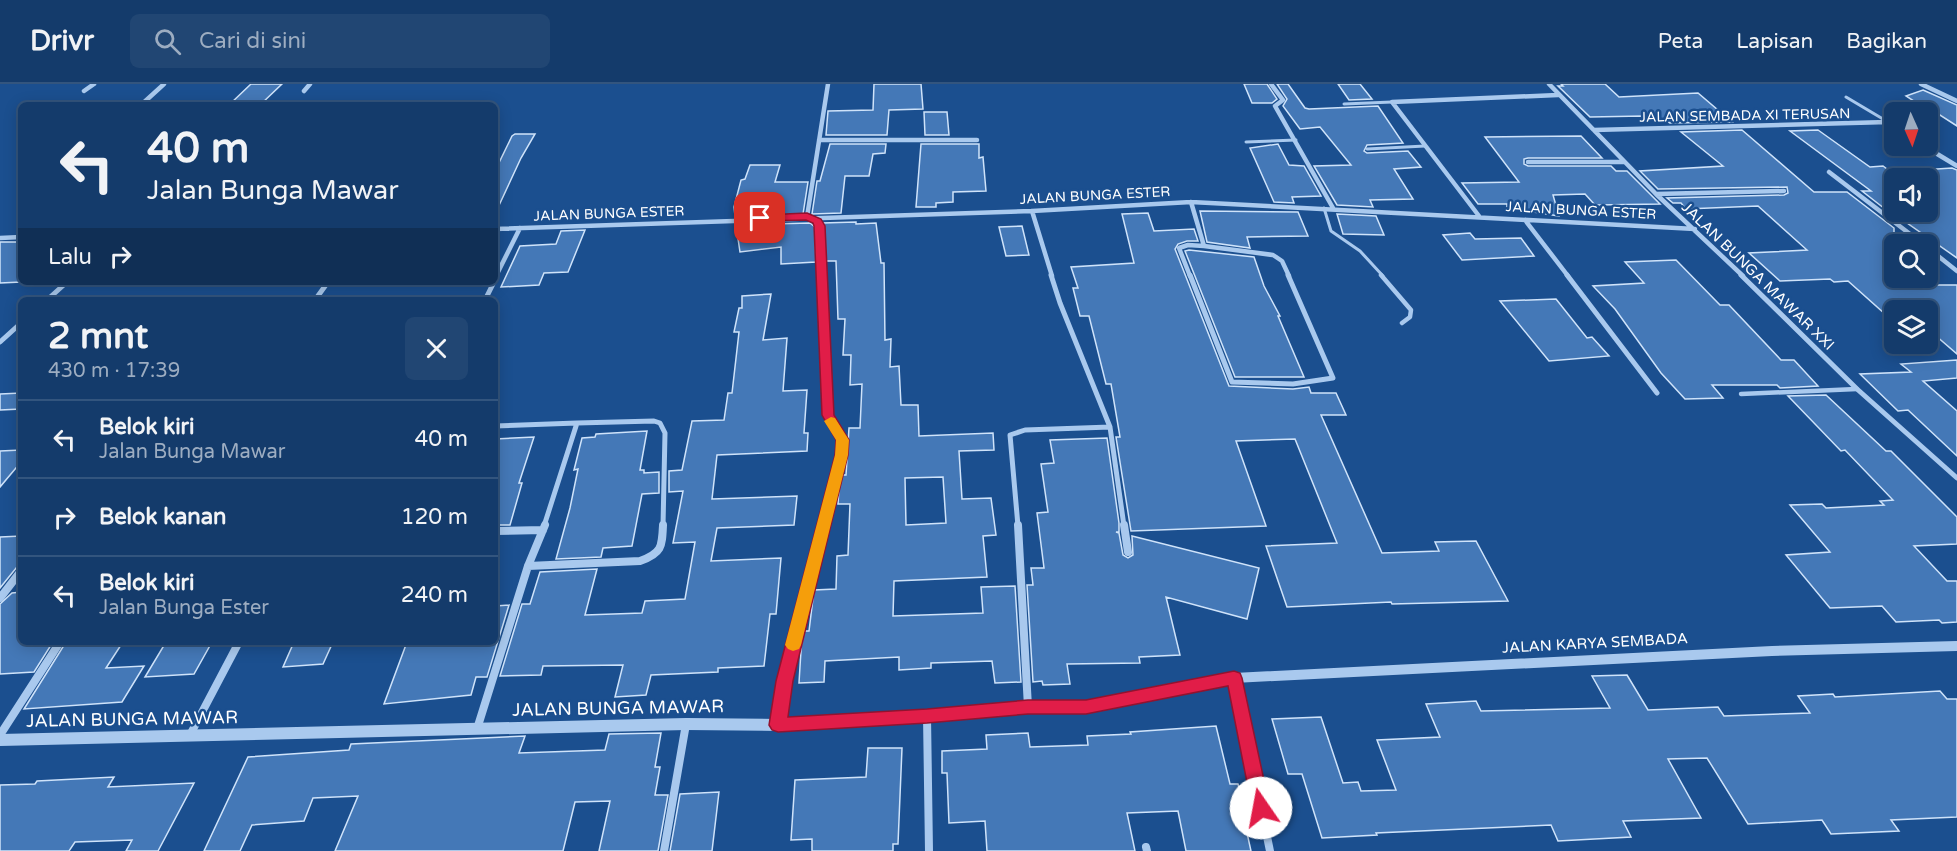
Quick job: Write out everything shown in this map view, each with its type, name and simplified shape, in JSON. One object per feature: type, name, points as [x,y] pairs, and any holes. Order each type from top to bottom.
[{"type":"street","points":[[84,91],[94,84]]},
{"type":"street","points":[[144,102],[164,84]]},
{"type":"street","points":[[304,91],[310,84]]},
{"type":"street","points":[[778,725],[787,670],[842,455],[842,440],[828,415],[819,226],[817,221],[807,216],[828,84]]},
{"type":"street","points":[[1271,84],[1283,99],[1283,102],[1275,106],[1333,208]]},
{"type":"street","name":"JALAN BUNGA MAWAR XXI","points":[[1549,84],[1656,195],[1695,229],[1857,389],[1957,478]]},
{"type":"street","points":[[1921,84],[1957,101]]},
{"type":"street","points":[[1392,102],[1558,95]]},
{"type":"street","points":[[1392,102],[1479,216]]},
{"type":"street","name":"JALAN SEMBADA XI TERUSAN","points":[[1594,129],[1884,122]]},
{"type":"street","points":[[819,140],[977,140]]},
{"type":"street","points":[[1938,154],[1957,166]]},
{"type":"street","points":[[1528,162],[1624,162]]},
{"type":"street","points":[[1829,172],[1910,234]]},
{"type":"street","points":[[1656,195],[1784,191]]},
{"type":"street","points":[[1191,202],[1204,246]]},
{"type":"street","name":"JALAN BUNGA ESTER","points":[[498,229],[807,216],[1032,211],[1191,202],[1695,229]]},
{"type":"street","points":[[1032,211],[1060,303],[1110,427],[1128,552]]},
{"type":"street","points":[[1525,220],[1657,393]]},
{"type":"street","points":[[498,272],[520,228]]},
{"type":"street","points":[[0,238],[18,237]]},
{"type":"street","points":[[1188,245],[1204,246],[1279,257],[1296,289],[1333,378],[1293,384],[1232,382],[1179,248],[1188,245]]},
{"type":"street","points":[[1938,256],[1957,271]]},
{"type":"street","points":[[50,297],[64,285]]},
{"type":"street","points":[[0,342],[18,326]]},
{"type":"street","points":[[498,426],[654,422],[663,428],[665,433],[662,545],[654,556],[640,561],[528,566]]},
{"type":"street","points":[[477,729],[528,566],[543,530],[577,423]]},
{"type":"street","points":[[1028,707],[1015,473],[1010,435],[1025,430],[1110,427]]},
{"type":"street","points":[[498,531],[543,530]]},
{"type":"street","points":[[0,598],[18,575]]},
{"type":"street","points":[[0,735],[58,645]]},
{"type":"street","points":[[190,736],[237,645]]},
{"type":"street","name":"JALAN KARYA SEMBADA","points":[[1234,678],[1772,651],[1957,646]]},
{"type":"street","points":[[1234,678],[1270,851]]},
{"type":"street","name":"JALAN BUNGA MAWAR","points":[[0,740],[686,724],[778,725],[1028,707],[1086,707],[1234,678]]},
{"type":"street","points":[[927,716],[929,851]]},
{"type":"street","points":[[664,851],[686,724]]},
{"type":"lane","points":[[1846,98],[1884,120]]},
{"type":"lane","points":[[1344,104],[1392,102]]},
{"type":"lane","points":[[1246,142],[1296,140]]},
{"type":"lane","points":[[1367,149],[1425,146]]},
{"type":"lane","points":[[1324,208],[1331,231],[1337,238],[1357,248],[1409,306],[1410,317],[1402,323]]},
{"type":"lane","points":[[1742,394],[1857,389]]},
{"type":"building","points":[[251,84],[282,84],[263,102],[232,102]]},
{"type":"building","points":[[874,84],[921,84],[923,109],[889,110],[887,135],[826,135],[828,111],[873,110]]},
{"type":"building","points":[[1244,84],[1267,84],[1277,99],[1272,103],[1252,103]]},
{"type":"building","points":[[1277,84],[1288,84],[1305,108],[1309,109],[1378,106],[1403,143],[1367,145],[1364,151],[1367,153],[1408,151],[1421,167],[1394,169],[1413,199],[1370,200],[1373,207],[1337,205],[1314,166],[1351,165],[1320,127],[1300,129],[1283,106],[1287,99]]},
{"type":"building","points":[[1338,84],[1360,84],[1372,99],[1349,100]]},
{"type":"building","points":[[1561,84],[1605,84],[1619,97],[1698,93],[1732,122],[1670,123],[1665,120],[1648,120],[1643,116],[1590,117],[1558,86],[1563,86]]},
{"type":"building","points":[[1923,90],[1957,105],[1957,126],[1938,115],[1938,102],[1915,102],[1906,96]]},
{"type":"building","points":[[924,112],[947,112],[949,135],[925,135]]},
{"type":"building","points":[[1742,130],[1814,192],[1847,192],[1894,228],[1894,234],[1884,234],[1884,288],[1938,288],[1938,285],[1957,285],[1957,354],[1938,338],[1938,300],[1884,300],[1884,313],[1848,281],[1834,282],[1830,279],[1780,281],[1749,253],[1807,250],[1758,206],[1686,209],[1681,203],[1673,203],[1667,198],[1784,195],[1788,193],[1787,187],[1658,189],[1640,171],[1723,166],[1681,132]]},
{"type":"building","points":[[1818,130],[1870,167],[1883,166],[1886,168],[1884,208],[1862,191],[1871,191],[1790,131]]},
{"type":"building","points":[[535,134],[498,208],[498,165],[512,136]]},
{"type":"building","points":[[1581,136],[1602,158],[1528,158],[1524,159],[1524,164],[1528,166],[1611,166],[1616,171],[1627,171],[1660,204],[1595,205],[1585,194],[1553,195],[1559,216],[1507,208],[1507,204],[1478,204],[1462,183],[1519,182],[1485,137]]},
{"type":"building","points":[[830,144],[886,144],[885,153],[873,154],[869,176],[845,176],[841,213],[812,214],[817,181],[820,181]]},
{"type":"building","points":[[921,144],[979,144],[979,158],[983,157],[986,191],[953,192],[953,202],[936,203],[936,207],[916,207]]},
{"type":"building","points":[[1278,144],[1289,165],[1304,166],[1321,196],[1292,197],[1294,203],[1274,202],[1250,148]]},
{"type":"building","points":[[750,165],[780,165],[775,182],[808,182],[803,214],[735,216],[734,207],[741,180],[745,179]]},
{"type":"building","points":[[1938,169],[1957,170],[1957,258],[1938,245],[1938,234],[1923,234],[1905,222],[1938,222]]},
{"type":"building","points":[[1200,211],[1298,212],[1308,236],[1247,237],[1250,248],[1207,242]]},
{"type":"building","points":[[1148,213],[1154,231],[1194,229],[1198,241],[1178,244],[1175,249],[1229,386],[1293,389],[1309,387],[1311,393],[1336,393],[1346,415],[1321,415],[1382,553],[1439,551],[1435,542],[1476,541],[1508,601],[1392,604],[1391,602],[1287,607],[1266,546],[1337,543],[1295,439],[1236,441],[1266,526],[1131,531],[1116,437],[1120,437],[1111,384],[1106,384],[1089,316],[1080,316],[1073,288],[1078,288],[1071,267],[1134,263],[1122,214]]},
{"type":"building","points":[[1337,214],[1376,216],[1384,235],[1343,234]]},
{"type":"building","points":[[810,223],[815,227],[816,262],[781,264],[781,247],[740,252],[736,225]]},
{"type":"building","points":[[822,223],[876,223],[881,263],[884,263],[885,340],[891,339],[890,367],[899,366],[901,405],[918,405],[919,436],[993,433],[994,450],[959,451],[962,499],[991,498],[996,535],[983,536],[987,577],[894,581],[893,616],[983,613],[981,587],[1015,586],[1021,682],[995,683],[992,661],[931,663],[931,668],[899,670],[899,657],[825,661],[824,682],[799,683],[802,634],[803,631],[809,631],[814,590],[836,589],[837,556],[848,555],[850,504],[838,504],[839,488],[842,475],[846,475],[849,428],[860,428],[862,384],[850,385],[851,355],[843,355],[845,319],[838,319],[836,261],[825,261]],"holes":[[[943,477],[946,523],[906,525],[905,478]]]},
{"type":"building","points":[[1022,226],[1029,255],[1006,256],[999,227]]},
{"type":"building","points":[[585,230],[568,272],[544,273],[539,285],[501,287],[520,246],[556,244],[561,231]]},
{"type":"building","points":[[1470,233],[1475,239],[1521,238],[1534,256],[1462,260],[1443,235]]},
{"type":"building","points":[[0,242],[18,242],[18,282],[0,283]]},
{"type":"building","points":[[1185,251],[1254,257],[1264,286],[1280,316],[1278,316],[1304,377],[1235,377]]},
{"type":"building","points":[[1676,260],[1720,305],[1729,305],[1781,360],[1794,360],[1818,386],[1780,388],[1777,385],[1712,385],[1723,398],[1685,399],[1661,373],[1615,309],[1593,286],[1644,283],[1625,262]]},
{"type":"building","points":[[771,294],[763,340],[787,338],[783,391],[807,390],[804,433],[808,433],[807,451],[717,455],[712,499],[797,496],[794,525],[717,528],[711,561],[781,558],[776,614],[770,614],[764,666],[718,668],[718,672],[651,675],[646,695],[615,697],[623,665],[543,666],[541,675],[500,676],[522,604],[530,604],[540,572],[597,569],[585,615],[642,613],[645,601],[685,599],[695,542],[673,543],[683,491],[669,492],[669,471],[682,470],[692,421],[724,420],[728,393],[732,393],[739,332],[734,332],[739,308],[742,308],[742,296]]},
{"type":"building","points":[[1556,299],[1587,338],[1592,337],[1609,356],[1549,361],[1500,301]]},
{"type":"building","points":[[1957,360],[1957,378],[1923,381],[1957,411],[1957,456],[1908,410],[1898,411],[1860,374],[1911,372],[1901,364]]},
{"type":"building","points":[[18,393],[18,409],[0,410],[0,394]]},
{"type":"building","points":[[1826,395],[1886,451],[1891,451],[1957,517],[1957,544],[1914,546],[1947,581],[1957,581],[1957,622],[1942,623],[1939,620],[1896,622],[1882,606],[1830,608],[1786,555],[1830,552],[1790,505],[1822,504],[1826,508],[1884,505],[1880,501],[1893,500],[1788,396]]},
{"type":"building","points":[[647,431],[640,470],[644,470],[644,473],[659,472],[659,493],[642,494],[632,546],[603,548],[601,557],[556,559],[570,508],[578,469],[574,470],[582,438],[595,437],[596,434]]},
{"type":"building","points":[[534,437],[519,483],[522,483],[510,525],[498,525],[498,439]]},
{"type":"building","points":[[1107,438],[1119,523],[1119,532],[1116,532],[1119,533],[1123,555],[1128,558],[1133,555],[1132,536],[1259,568],[1247,619],[1166,597],[1180,655],[1139,657],[1140,663],[1067,664],[1070,684],[1043,685],[1042,681],[1033,682],[1027,585],[1033,585],[1031,568],[1044,568],[1037,513],[1048,512],[1041,464],[1054,463],[1050,440]]},
{"type":"building","points":[[18,450],[18,466],[0,487],[0,451]]},
{"type":"building","points":[[18,536],[18,566],[0,588],[0,537]]},
{"type":"building","points":[[18,592],[18,645],[51,645],[34,672],[0,674],[0,604],[12,593]]},
{"type":"building","points":[[509,605],[498,641],[498,606]]},
{"type":"building","points":[[64,645],[121,645],[106,668],[144,666],[122,702],[24,709]]},
{"type":"building","points":[[164,645],[210,645],[194,674],[145,677]]},
{"type":"building","points":[[293,645],[332,645],[323,664],[283,667]]},
{"type":"building","points":[[406,645],[497,645],[487,677],[476,677],[471,695],[384,704]]},
{"type":"building","points":[[1627,675],[1648,710],[1718,707],[1724,716],[1810,713],[1798,696],[1833,694],[1835,697],[1940,691],[1947,699],[1957,699],[1957,817],[1891,820],[1899,831],[1831,834],[1822,820],[1748,824],[1707,758],[1668,759],[1701,818],[1623,821],[1631,837],[1558,841],[1551,825],[1376,833],[1377,835],[1322,838],[1302,774],[1288,774],[1272,719],[1321,717],[1343,783],[1358,782],[1361,791],[1396,790],[1377,740],[1440,737],[1426,704],[1476,701],[1481,711],[1610,708],[1592,676]]},
{"type":"building","points":[[1216,726],[1230,784],[1238,784],[1246,813],[1250,812],[1256,833],[1247,833],[1251,851],[1186,851],[1178,811],[1127,813],[1135,851],[987,851],[985,821],[949,823],[947,773],[942,773],[942,751],[987,749],[986,735],[1028,733],[1030,747],[1088,745],[1087,736]]},
{"type":"building","points":[[661,733],[655,767],[660,767],[655,795],[668,795],[658,851],[599,851],[610,801],[575,802],[563,851],[335,851],[358,796],[313,798],[304,821],[252,825],[240,851],[204,851],[248,757],[349,750],[351,744],[525,736],[519,753],[605,750],[609,734]]},
{"type":"building","points":[[868,748],[902,748],[898,844],[893,844],[893,851],[812,851],[812,839],[791,840],[795,780],[866,777]]},
{"type":"building","points":[[114,777],[108,787],[194,783],[158,851],[126,851],[132,840],[75,842],[69,851],[0,851],[0,785]]},
{"type":"building","points":[[719,792],[712,851],[670,851],[680,794]]},
{"type":"slow traffic","points":[[793,645],[842,455],[842,440],[831,421]]},
{"type":"route","points":[[760,218],[807,216],[817,221],[819,226],[828,415],[842,440],[842,455],[784,681],[778,725],[1028,707],[1086,707],[1234,678],[1261,808]]}]
